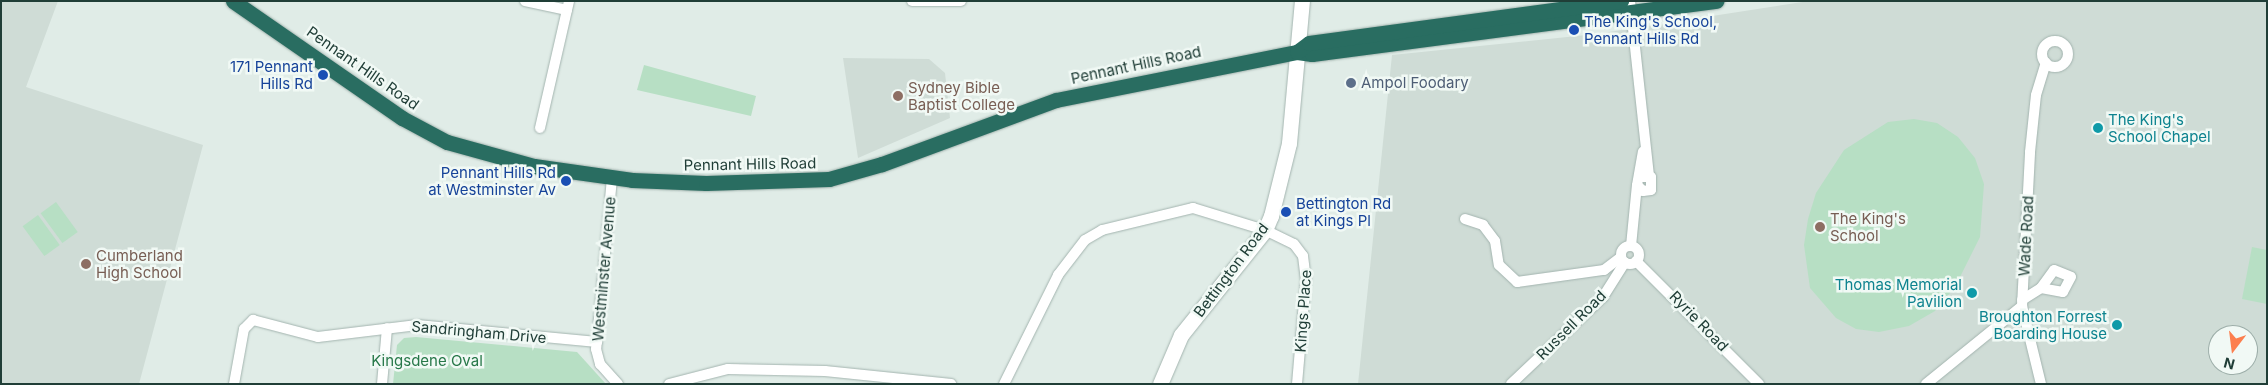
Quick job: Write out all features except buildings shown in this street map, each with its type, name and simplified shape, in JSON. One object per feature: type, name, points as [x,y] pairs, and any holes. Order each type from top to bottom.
[{"type":"highway","name":"Pennant Hills Road","points":[[233,1],[428,133],[516,163],[612,178],[706,183],[829,179],[882,164],[1056,100],[1297,52],[1312,54],[1625,4],[1717,1]]},
{"type":"main road","name":"Bettington Road","points":[[1160,384],[1181,335],[1265,230],[1284,173],[1302,1]]},
{"type":"street","points":[[525,1],[568,6],[540,128]]},
{"type":"street","points":[[912,1],[961,1]]},
{"type":"street","points":[[1625,4],[1645,146],[1642,182],[1631,246]]},
{"type":"street","name":"Wade Road","points":[[2041,384],[2022,303],[2038,85],[2046,62],[2044,46],[2060,41],[2069,55],[2058,66]]},
{"type":"street","points":[[2038,85],[2058,66],[2046,62]]},
{"type":"street","name":"Westminster Avenue","points":[[612,178],[596,342],[600,364],[618,384]]},
{"type":"street","name":"Kings Place","points":[[1004,384],[1058,275],[1085,240],[1102,230],[1193,208],[1265,230],[1294,244],[1306,262],[1297,384]]},
{"type":"street","points":[[1465,218],[1483,225],[1495,241],[1499,265],[1518,282],[1604,270],[1623,260],[1636,260],[1638,251],[1631,246]]},
{"type":"street","points":[[1623,260],[1623,249],[1631,246]]},
{"type":"street","name":"Russell Road","points":[[1511,384],[1603,297],[1623,260]]},
{"type":"street","name":"Ryrie Road","points":[[1636,260],[1759,384]]},
{"type":"street","points":[[1926,384],[2041,288]]},
{"type":"street","name":"Sandringham Drive","points":[[234,384],[244,329],[254,320],[318,337],[417,326],[596,342]]},
{"type":"street","points":[[382,384],[387,328]]},
{"type":"street","points":[[669,384],[691,375],[738,370],[825,371],[951,384]]},
{"type":"shaded area","name":"Cumberland High School","points":[[1,1],[58,1],[26,87],[203,145],[139,384],[1,384]]},
{"type":"shaded area","name":"The King's School","points":[[1809,1],[2267,1],[2267,384],[1358,384],[1392,55],[1596,34]]},
{"type":"shaded area","name":"Sydney Bible Baptist College","points":[[843,58],[929,59],[945,73],[950,118],[858,158]]},
{"type":"green space","points":[[644,65],[756,96],[751,116],[637,90]]},
{"type":"green space","points":[[1914,119],[1937,123],[1958,137],[1975,158],[1984,184],[1980,237],[1955,287],[1935,311],[1909,326],[1879,332],[1856,329],[1836,318],[1810,288],[1804,245],[1808,219],[1816,193],[1844,150],[1888,122]]},
{"type":"green space","points":[[56,202],[78,232],[62,243],[41,213]]},
{"type":"green space","points":[[38,215],[60,245],[44,256],[23,226]]},
{"type":"green space","points":[[2252,247],[2267,250],[2267,304],[2242,299]]},
{"type":"green space","name":"Kingsdene Oval","points":[[416,337],[577,352],[606,384],[393,384],[397,345],[404,338]]},
{"type":"place","name":"The King's School, Pennant Hills Rd","points":[[1574,30]]},
{"type":"place","name":"171 Pennant Hills Rd","points":[[323,75]]},
{"type":"place","name":"Ampol Foodary","points":[[1351,83]]},
{"type":"place","name":"Sydney Bible Baptist College","points":[[898,96]]},
{"type":"place","name":"The King's School Chapel","points":[[2098,128]]},
{"type":"place","name":"Pennant Hills Rd at Westminster Av","points":[[566,181]]},
{"type":"place","name":"Bettington Rd at Kings Pl","points":[[1286,212]]},
{"type":"place","name":"The King's School","points":[[1820,227]]},
{"type":"place","name":"Cumberland High School","points":[[86,264]]},
{"type":"place","name":"Thomas Memorial Pavilion","points":[[1972,293]]},
{"type":"place","name":"Broughton Forrest Boarding House","points":[[2117,325]]}]
